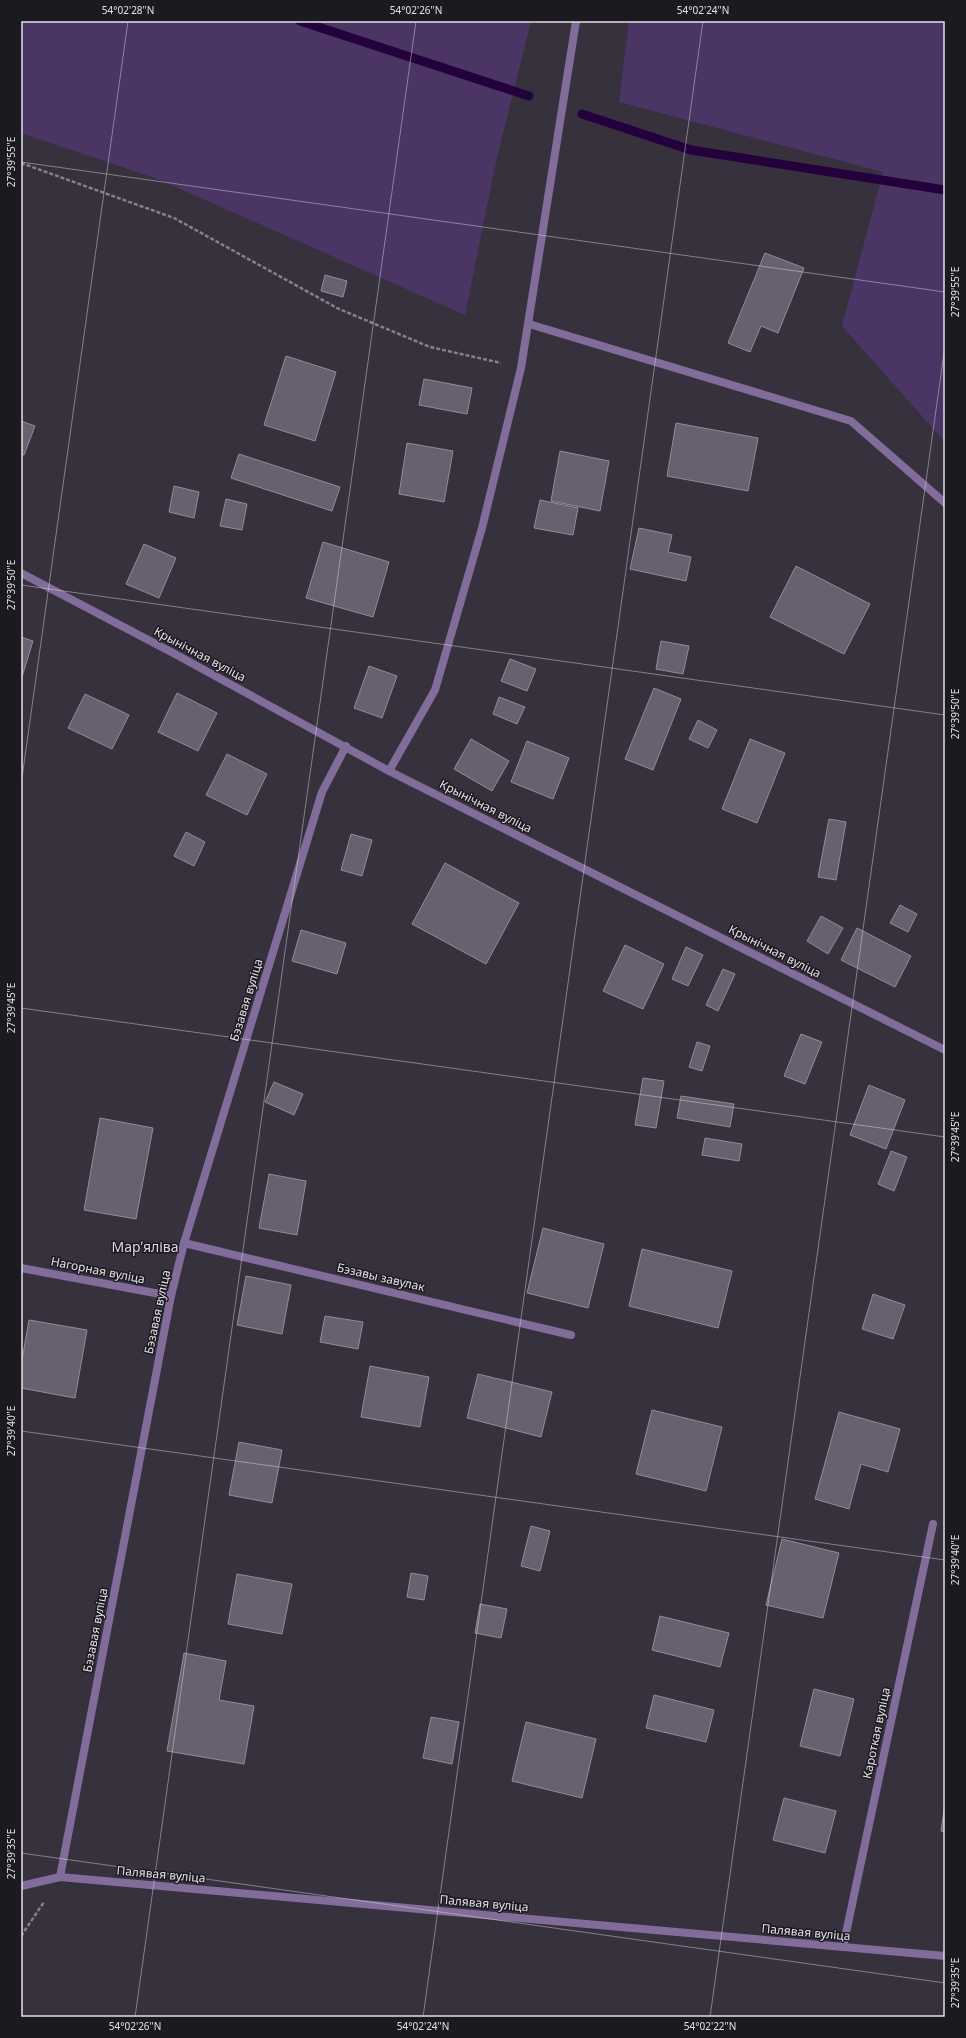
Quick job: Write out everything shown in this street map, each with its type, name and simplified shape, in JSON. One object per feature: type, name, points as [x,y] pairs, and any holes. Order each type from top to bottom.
[{"type":"street","points":[[389,771],[435,690],[482,528],[522,368],[576,21]]},
{"type":"street","points":[[529,324],[851,421],[945,502]]},
{"type":"street","name":"Крынічная вуліца","points":[[21,573],[346,746],[389,771],[945,1050]]},
{"type":"street","name":"Бэзавая вуліца","points":[[60,1877],[171,1296],[184,1243],[322,792],[346,746]]},
{"type":"street","name":"Бэзавы завулак","points":[[184,1243],[571,1335]]},
{"type":"street","name":"Нагорная вуліца","points":[[21,1268],[171,1296]]},
{"type":"street","name":"Кароткая вуліца","points":[[843,1947],[933,1524]]},
{"type":"street","name":"Палявая вуліца","points":[[21,1886],[60,1877],[945,1956]]},
{"type":"path","points":[[21,163],[174,218],[339,309],[430,347],[522,368]]},
{"type":"path","points":[[21,1936],[60,1877]]},
{"type":"shaded area","points":[[21,21],[531,21],[496,162],[465,315],[158,179],[21,133]]},
{"type":"shaded area","points":[[629,21],[945,21],[945,442],[842,326],[883,172],[619,102]]},
{"type":"building","points":[[765,253],[804,268],[778,333],[761,326],[750,352],[728,343]]},
{"type":"building","points":[[325,275],[347,281],[343,297],[321,291]]},
{"type":"building","points":[[286,356],[336,372],[315,441],[264,425]]},
{"type":"building","points":[[424,379],[472,388],[467,414],[419,405]]},
{"type":"building","points":[[21,421],[35,426],[24,455],[21,454]]},
{"type":"building","points":[[676,423],[758,438],[748,491],[667,476]]},
{"type":"building","points":[[407,443],[453,451],[444,502],[399,494]]},
{"type":"building","points":[[560,451],[609,461],[600,511],[551,501]]},
{"type":"building","points":[[239,454],[340,487],[332,511],[231,478]]},
{"type":"building","points":[[174,486],[199,492],[194,518],[169,512]]},
{"type":"building","points":[[226,499],[247,504],[242,530],[220,526]]},
{"type":"building","points":[[540,500],[578,508],[573,535],[534,528]]},
{"type":"building","points":[[639,528],[672,535],[668,552],[691,557],[686,581],[630,569]]},
{"type":"building","points":[[323,542],[389,562],[373,617],[306,598]]},
{"type":"building","points":[[144,544],[176,558],[159,598],[126,584]]},
{"type":"building","points":[[796,566],[870,604],[844,654],[770,617]]},
{"type":"building","points":[[21,637],[33,641],[21,680]]},
{"type":"building","points":[[661,641],[689,646],[683,674],[656,669]]},
{"type":"building","points":[[510,659],[536,669],[527,691],[501,681]]},
{"type":"building","points":[[369,666],[397,676],[382,718],[354,708]]},
{"type":"building","points":[[654,688],[681,699],[653,770],[625,759]]},
{"type":"building","points":[[177,693],[217,713],[198,751],[158,732]]},
{"type":"building","points":[[85,694],[129,715],[112,749],[68,728]]},
{"type":"building","points":[[499,697],[525,707],[517,724],[493,714]]},
{"type":"building","points":[[698,720],[717,730],[708,748],[689,739]]},
{"type":"building","points":[[471,739],[509,761],[492,791],[454,769]]},
{"type":"building","points":[[750,739],[785,753],[757,823],[722,809]]},
{"type":"building","points":[[527,741],[569,758],[553,799],[511,782]]},
{"type":"building","points":[[227,754],[267,774],[247,815],[206,795]]},
{"type":"building","points":[[829,819],[846,822],[836,880],[818,877]]},
{"type":"building","points":[[186,832],[205,842],[194,866],[174,856]]},
{"type":"building","points":[[351,834],[372,840],[362,876],[341,870]]},
{"type":"building","points":[[445,863],[519,903],[486,964],[412,924]]},
{"type":"building","points":[[900,905],[917,914],[908,932],[890,923]]},
{"type":"building","points":[[821,916],[843,928],[828,954],[807,941]]},
{"type":"building","points":[[857,928],[911,956],[895,987],[841,960]]},
{"type":"building","points":[[301,930],[346,943],[337,974],[292,961]]},
{"type":"building","points":[[625,945],[664,964],[643,1009],[603,991]]},
{"type":"building","points":[[686,947],[703,955],[688,986],[672,979]]},
{"type":"building","points":[[723,969],[735,974],[718,1011],[706,1005]]},
{"type":"building","points":[[801,1034],[822,1042],[805,1084],[784,1076]]},
{"type":"building","points":[[697,1042],[710,1046],[702,1071],[689,1067]]},
{"type":"building","points":[[643,1078],[664,1081],[656,1128],[635,1125]]},
{"type":"building","points":[[274,1082],[303,1094],[294,1115],[265,1102]]},
{"type":"building","points":[[869,1085],[905,1100],[886,1149],[850,1135]]},
{"type":"building","points":[[681,1096],[734,1104],[730,1127],[677,1118]]},
{"type":"building","points":[[100,1118],[153,1128],[136,1219],[84,1210]]},
{"type":"building","points":[[705,1138],[742,1144],[739,1161],[702,1155]]},
{"type":"building","points":[[891,1151],[907,1157],[894,1191],[878,1184]]},
{"type":"building","points":[[269,1174],[306,1181],[297,1235],[259,1228]]},
{"type":"building","points":[[543,1228],[604,1244],[588,1308],[527,1293]]},
{"type":"building","points":[[642,1249],[732,1271],[718,1328],[629,1306]]},
{"type":"building","points":[[246,1276],[291,1285],[282,1334],[237,1325]]},
{"type":"building","points":[[873,1294],[905,1305],[893,1339],[862,1329]]},
{"type":"building","points":[[325,1316],[363,1322],[358,1349],[320,1342]]},
{"type":"building","points":[[29,1320],[87,1330],[75,1398],[21,1388],[21,1366]]},
{"type":"building","points":[[370,1366],[429,1377],[420,1427],[361,1417]]},
{"type":"building","points":[[478,1374],[552,1392],[541,1437],[467,1418]]},
{"type":"building","points":[[652,1410],[722,1427],[706,1491],[636,1474]]},
{"type":"building","points":[[839,1412],[900,1429],[888,1472],[861,1464],[849,1509],[815,1499]]},
{"type":"building","points":[[239,1442],[282,1450],[272,1503],[229,1495]]},
{"type":"building","points":[[531,1526],[550,1531],[540,1571],[521,1566]]},
{"type":"building","points":[[782,1539],[839,1553],[823,1618],[766,1605]]},
{"type":"building","points":[[411,1573],[428,1576],[424,1600],[407,1597]]},
{"type":"building","points":[[237,1574],[292,1584],[282,1634],[228,1624]]},
{"type":"building","points":[[480,1604],[507,1609],[501,1638],[475,1633]]},
{"type":"building","points":[[660,1616],[729,1633],[720,1667],[652,1650]]},
{"type":"building","points":[[184,1653],[226,1661],[219,1700],[254,1706],[244,1764],[167,1751]]},
{"type":"building","points":[[814,1689],[854,1699],[840,1756],[800,1746]]},
{"type":"building","points":[[654,1695],[714,1710],[706,1742],[646,1728]]},
{"type":"building","points":[[431,1717],[459,1722],[452,1764],[423,1758]]},
{"type":"building","points":[[526,1722],[596,1739],[582,1798],[512,1781]]},
{"type":"building","points":[[784,1798],[836,1811],[825,1853],[773,1840]]},
{"type":"building","points":[[945,1804],[945,1832],[941,1831]]},
{"type":"waterway","points":[[300,21],[529,96]]},
{"type":"waterway","points":[[582,114],[691,150],[945,190]]},
{"type":"district","name":"Марʼяліва","points":[[145,1246]]}]
